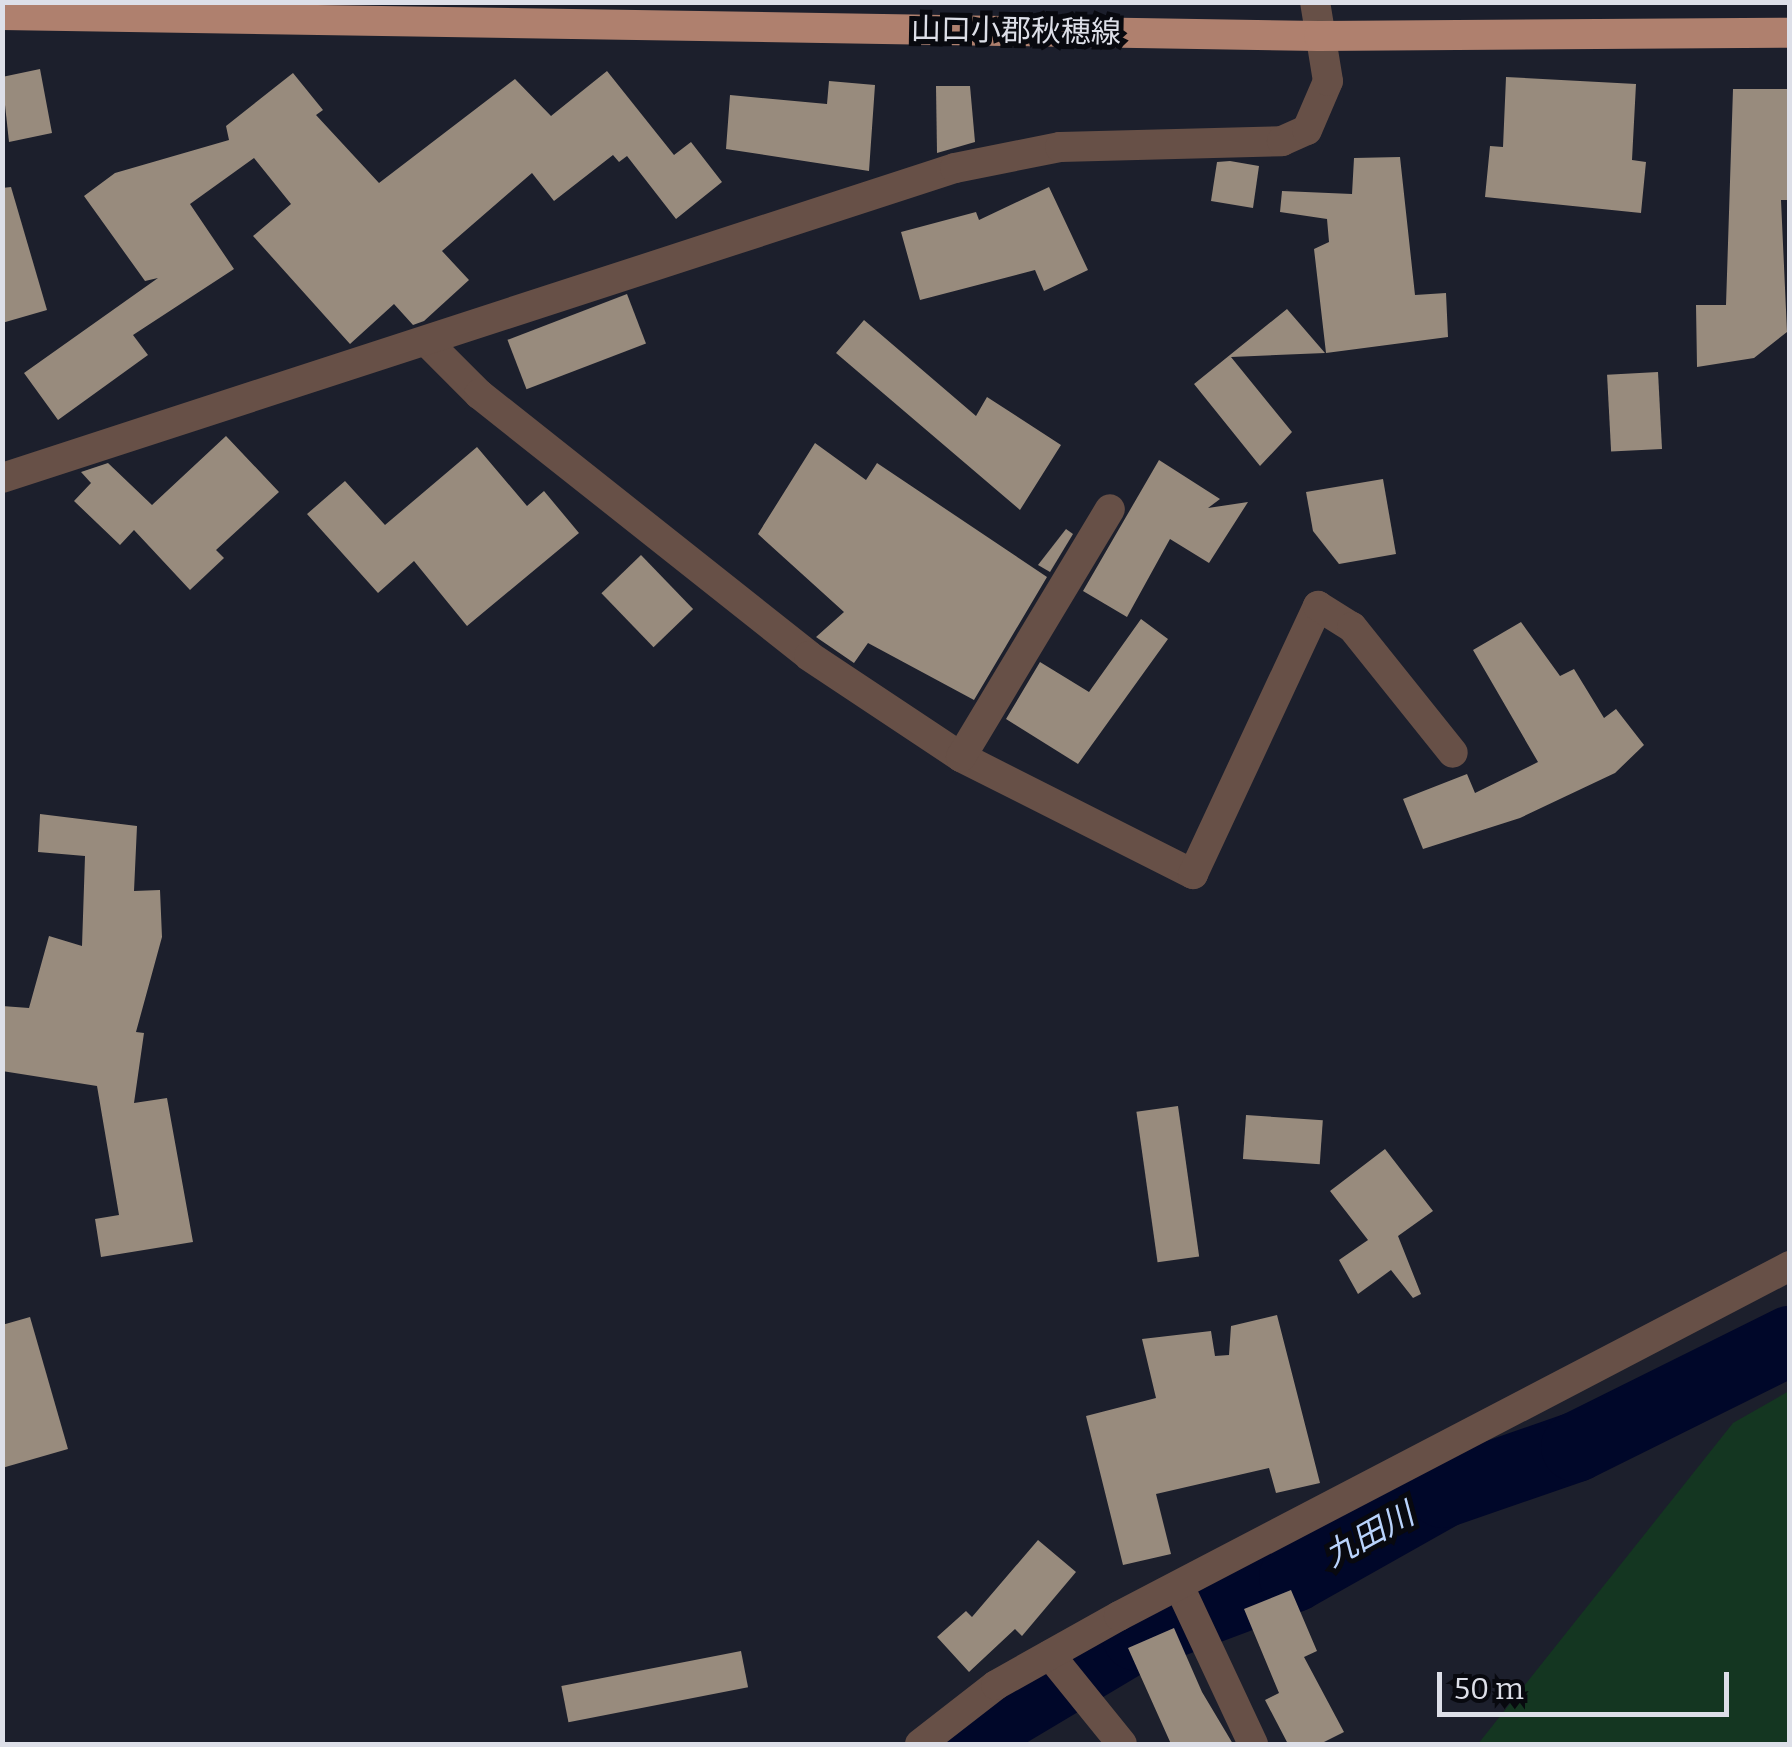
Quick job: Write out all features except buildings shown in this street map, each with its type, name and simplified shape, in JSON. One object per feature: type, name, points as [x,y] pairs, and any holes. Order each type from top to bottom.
[{"type":"main road","name":"山口小郡秋穂線","points":[[2,15],[1320,36],[1790,32]]},
{"type":"street","points":[[2,478],[956,168],[1077,145],[1282,141],[1307,130],[1320,111],[1328,82],[1314,2]]},
{"type":"street","points":[[427,342],[479,394],[808,656],[960,757],[1193,874],[1318,606],[1352,627],[1452,753]]},
{"type":"street","points":[[960,757],[1110,509]]},
{"type":"street","points":[[920,1744],[1062,1670],[1790,1266]]},
{"type":"street","points":[[1186,1601],[1253,1744]]},
{"type":"street","points":[[1062,1670],[1122,1744]]},
{"type":"green space","points":[[1789,1391],[1789,1744],[1478,1744],[1733,1423]]},
{"type":"waterway","name":"九田川","points":[[956,1744],[1137,1636],[1294,1577],[1443,1493],[1576,1447],[1790,1341]]}]
